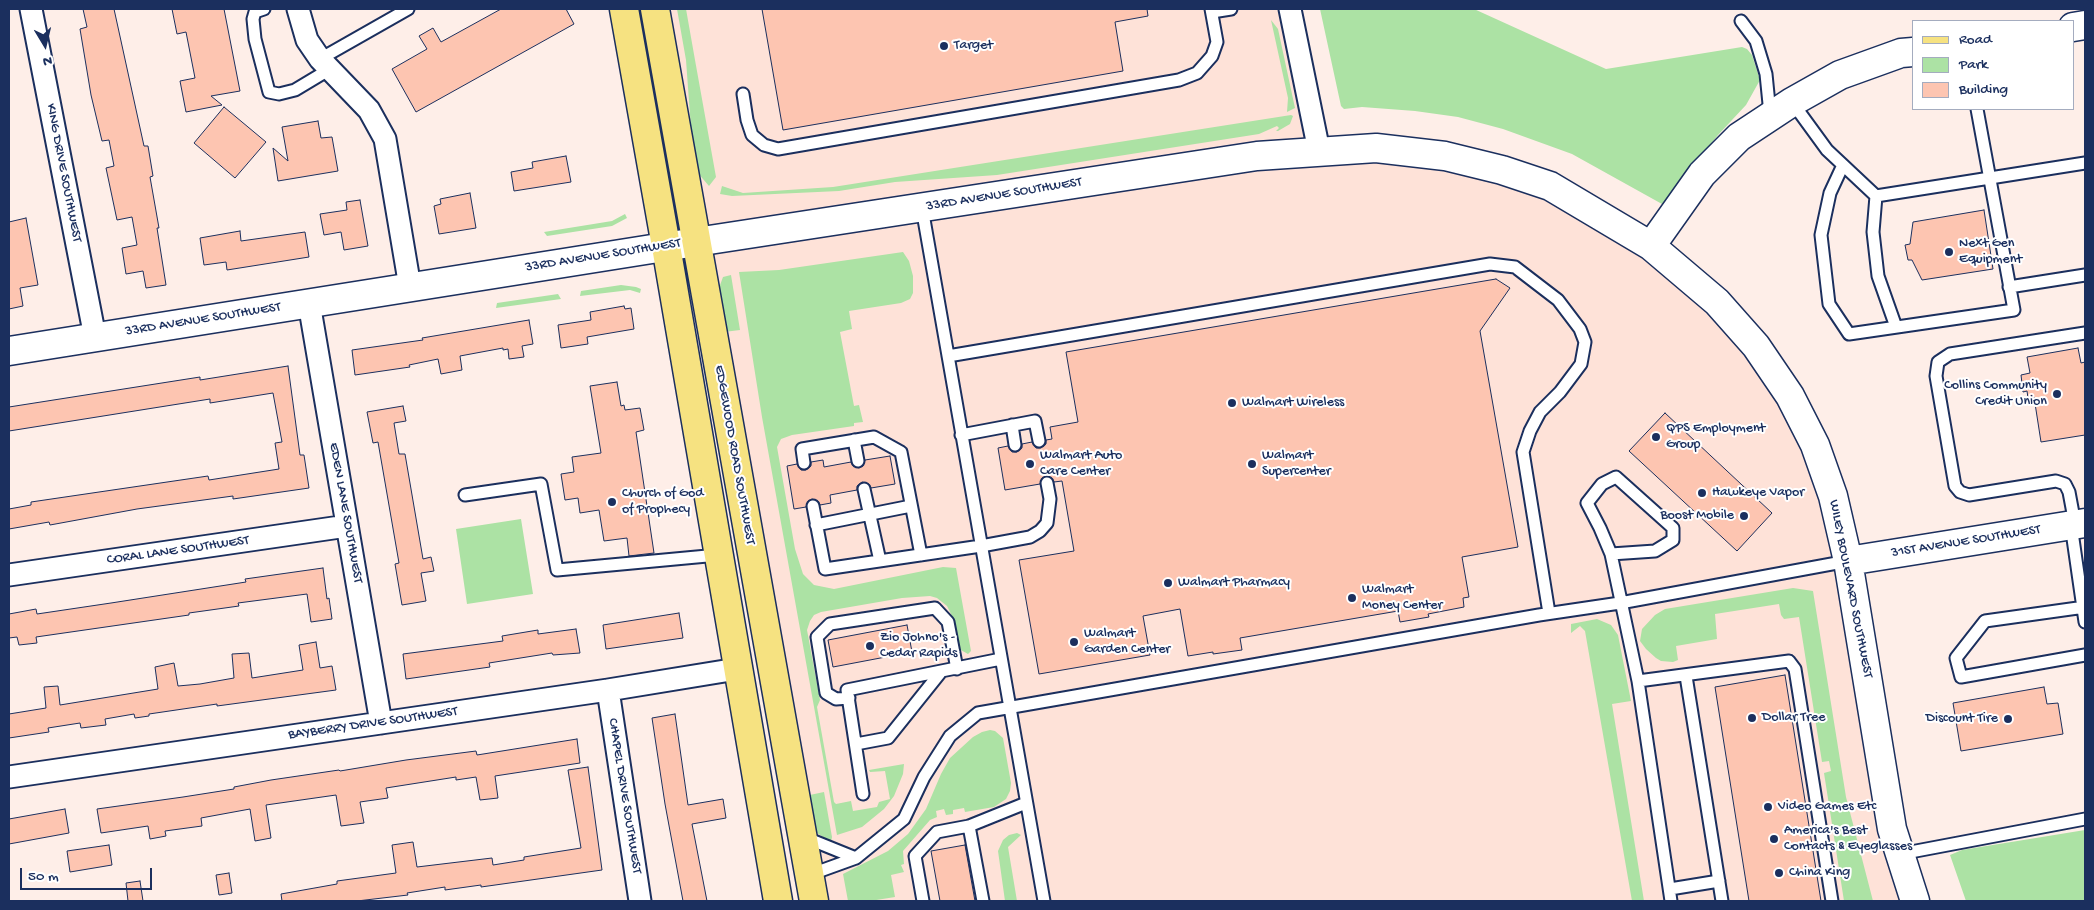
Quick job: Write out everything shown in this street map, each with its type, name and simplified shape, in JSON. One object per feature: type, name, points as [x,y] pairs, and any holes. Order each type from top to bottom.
[{"type":"main road","points":[[624,9],[778,901]]},
{"type":"main road","name":"EDGEWOOD ROAD SOUTHWEST","points":[[655,9],[812,888]]},
{"type":"main road","points":[[749,730],[768,754],[788,862],[812,888]]},
{"type":"street","name":"KING DRIVE SOUTHWEST","points":[[31,9],[95,337]]},
{"type":"street","points":[[298,9],[307,40],[325,64],[369,110],[385,139],[410,287]]},
{"type":"street","points":[[1290,9],[1319,151]]},
{"type":"street","points":[[1651,246],[1702,174],[1739,137],[1781,109],[1840,75],[1901,53],[1912,52]]},
{"type":"street","name":"33RD AVENUE SOUTHWEST","points":[[9,351],[666,246],[1257,156],[1319,151],[1376,148],[1445,156],[1502,170],[1550,186],[1651,246]]},
{"type":"street","name":"WILEY BOULEVARD SOUTHWEST","points":[[1651,246],[1717,302],[1756,346],[1790,396],[1815,445],[1833,496],[1848,561],[1892,829],[1916,901]]},
{"type":"street","name":"EDEN LANE SOUTHWEST","points":[[309,304],[381,723]]},
{"type":"street","name":"31ST AVENUE SOUTHWEST","points":[[1848,561],[2077,524]]},
{"type":"street","name":"CORAL LANE SOUTHWEST","points":[[9,575],[347,526]]},
{"type":"street","name":"BAYBERRY DRIVE SOUTHWEST","points":[[9,777],[608,690],[737,669]]},
{"type":"street","name":"CHAPEL DRIVE SOUTHWEST","points":[[608,690],[640,901]]},
{"type":"lane","points":[[264,9],[255,12],[253,19],[255,39],[269,92],[279,94],[295,90],[325,64],[408,9]]},
{"type":"lane","points":[[743,94],[747,120],[752,135],[764,145],[778,149],[1179,80],[1197,73],[1212,56],[1217,42],[1211,11],[1231,9]]},
{"type":"lane","points":[[1741,21],[1756,40],[1766,74],[1781,109],[1876,196]]},
{"type":"lane","points":[[1843,165],[1830,193],[1821,235],[1829,304],[1849,334],[2014,310],[1977,110]]},
{"type":"lane","points":[[1876,196],[2085,163]]},
{"type":"lane","points":[[1876,196],[1873,232],[1878,276],[1896,327]]},
{"type":"lane","points":[[922,208],[1044,901]]},
{"type":"lane","points":[[948,356],[1490,264],[1515,267],[1558,300],[1577,324],[1585,342],[1582,364],[1560,392],[1540,412],[1530,431],[1524,452],[1548,613]]},
{"type":"lane","points":[[2009,287],[2085,275]]},
{"type":"lane","points":[[2085,333],[1950,354],[1938,362],[1936,376],[1954,486],[1960,492],[1969,495],[2056,481],[2065,484],[2069,492],[2077,524],[2085,622]]},
{"type":"lane","points":[[961,435],[1035,421],[1039,441]]},
{"type":"lane","points":[[1012,425],[1015,445]]},
{"type":"lane","points":[[804,463],[802,449],[874,437],[901,452],[921,555]]},
{"type":"lane","points":[[854,440],[858,461]]},
{"type":"lane","points":[[1611,554],[1655,551],[1673,540],[1673,528],[1616,477],[1602,484],[1587,503],[1611,554],[1620,604],[1638,681],[1671,901]]},
{"type":"lane","points":[[813,506],[825,569],[1030,537],[1040,531],[1047,523],[1050,498],[1047,483]]},
{"type":"lane","points":[[465,494],[541,484],[557,570],[718,555]]},
{"type":"lane","points":[[864,489],[880,561]]},
{"type":"lane","points":[[816,525],[912,506]]},
{"type":"lane","points":[[812,888],[856,858],[904,819],[924,777],[950,736],[978,714],[1548,613],[1620,604],[1848,561]]},
{"type":"lane","points":[[849,698],[836,699],[826,693],[817,637],[830,624],[935,608],[948,622],[957,669]]},
{"type":"lane","points":[[2084,608],[1985,621],[1956,658],[1961,677],[2085,656]]},
{"type":"lane","points":[[863,794],[847,690],[1001,660]]},
{"type":"lane","points":[[1638,681],[1789,661],[1795,669],[1832,901]]},
{"type":"lane","points":[[856,744],[888,738],[940,673]]},
{"type":"lane","points":[[1686,676],[1722,901]]},
{"type":"lane","points":[[923,901],[915,856],[937,832],[969,826],[1026,803]]},
{"type":"lane","points":[[1900,854],[2085,819]]},
{"type":"lane","points":[[969,826],[983,901]]},
{"type":"lane","points":[[802,836],[856,858]]},
{"type":"lane","points":[[1670,889],[1719,881]]},
{"type":"shaded area","points":[[655,9],[1290,9],[1319,151],[1502,171],[1717,302],[1815,445],[1915,901],[814,901]]},
{"type":"green space","points":[[677,9],[686,9],[716,177],[709,186],[697,172],[693,156],[686,60]]},
{"type":"green space","points":[[1320,9],[1474,9],[1606,69],[1742,47],[1747,49],[1752,55],[1760,80],[1746,105],[1718,135],[1662,204],[1572,154],[1503,129],[1458,117],[1415,111],[1362,107],[1344,109],[1341,106]]},
{"type":"green space","points":[[1271,20],[1278,29],[1295,108],[1287,112],[1288,98]]},
{"type":"green space","points":[[1293,116],[1290,124],[1278,131],[1276,131],[1279,128],[1277,126],[1259,134],[997,175],[895,182],[839,191],[732,196],[720,194],[722,186],[743,193],[833,187]]},
{"type":"green space","points":[[625,214],[627,218],[612,226],[547,236],[544,232],[612,221]]},
{"type":"green space","points":[[903,252],[909,261],[913,276],[913,293],[910,299],[901,303],[849,311],[852,329],[840,332],[854,406],[859,405],[863,422],[854,423],[854,426],[792,435],[781,439],[777,447],[795,549],[803,574],[814,585],[834,589],[943,567],[956,568],[971,651],[968,654],[959,649],[951,614],[947,606],[937,598],[930,596],[902,598],[821,612],[814,615],[807,630],[820,700],[817,707],[834,802],[836,804],[851,801],[853,811],[877,807],[879,802],[890,799],[885,771],[870,772],[869,770],[904,764],[903,774],[894,796],[884,809],[862,827],[837,835],[762,417],[739,272],[779,270]]},
{"type":"green space","points":[[731,275],[740,330],[724,332],[718,294],[723,277]]},
{"type":"green space","points":[[621,285],[641,289],[640,293],[630,290],[580,296],[581,291]]},
{"type":"green space","points":[[558,294],[561,299],[496,308],[497,303]]},
{"type":"green space","points":[[521,519],[533,594],[467,604],[456,529]]},
{"type":"green space","points":[[1793,588],[1813,591],[1846,797],[1873,901],[1844,901],[1824,773],[1831,771],[1829,761],[1822,762],[1799,617],[1784,619],[1781,615],[1779,604],[1715,614],[1717,639],[1676,646],[1678,660],[1673,662],[1661,661],[1656,658],[1640,641],[1642,629],[1655,615],[1665,609]]},
{"type":"green space","points":[[1597,619],[1611,625],[1618,635],[1631,701],[1612,704],[1644,901],[1632,901],[1585,631],[1580,626],[1571,633],[1571,624]]},
{"type":"green space","points":[[990,730],[995,731],[1003,738],[1011,783],[1006,799],[994,807],[965,812],[964,808],[953,810],[953,814],[946,815],[944,809],[936,811],[937,817],[930,820],[903,851],[904,864],[901,865],[904,872],[891,875],[895,897],[870,901],[848,901],[843,874],[888,851],[908,834],[926,809],[950,758],[973,737]]},
{"type":"green space","points":[[824,792],[832,837],[831,842],[817,833],[812,826],[805,796]]},
{"type":"green space","points":[[2085,830],[2085,901],[1966,901],[1950,855],[1962,850]]},
{"type":"green space","points":[[1017,833],[1021,835],[1008,847],[1017,901],[1005,901],[998,851],[1003,840],[1009,835]]},
{"type":"building","points":[[83,9],[114,9],[144,146],[148,146],[153,176],[150,177],[166,285],[146,288],[143,271],[126,274],[122,248],[137,245],[132,217],[117,220],[106,168],[114,166],[109,140],[102,141],[91,95],[80,29],[87,27]]},
{"type":"building","points":[[172,9],[224,9],[240,91],[211,96],[222,105],[186,112],[180,81],[195,78],[186,32],[177,34]]},
{"type":"building","points":[[501,9],[566,9],[574,24],[416,112],[392,69],[427,49],[419,36],[433,28],[441,42]]},
{"type":"building","name":"Target","points":[[762,9],[1147,9],[1148,16],[1115,22],[1123,71],[783,130]]},
{"type":"building","points":[[224,107],[266,142],[235,178],[194,143]]},
{"type":"building","points":[[318,121],[321,138],[332,137],[338,171],[278,181],[273,148],[288,161],[282,127]]},
{"type":"building","points":[[566,156],[571,182],[514,191],[511,172],[533,168],[532,162]]},
{"type":"building","points":[[470,193],[476,228],[439,234],[434,206],[441,204],[440,199]]},
{"type":"building","points":[[360,200],[368,246],[344,250],[341,232],[324,235],[320,214],[347,210],[346,202]]},
{"type":"building","name":"Next Gen Equipment","points":[[1984,210],[1993,269],[1922,280],[1912,260],[1908,260],[1905,245],[1910,244],[1913,222]]},
{"type":"building","points":[[26,218],[38,285],[20,288],[23,306],[9,309],[9,222]]},
{"type":"building","points":[[240,231],[241,241],[305,232],[309,257],[227,270],[226,262],[204,265],[200,238]]},
{"type":"building","name":"Walmart Supercenter","points":[[1496,279],[1510,288],[1480,331],[1518,547],[1462,557],[1469,597],[1463,598],[1464,607],[1428,614],[1429,617],[1400,622],[1398,611],[1240,638],[1242,650],[1188,656],[1180,609],[1143,616],[1150,655],[1039,674],[1019,560],[1074,551],[1062,481],[1054,482],[1052,478],[1046,476],[1042,478],[1040,484],[1005,490],[998,448],[1008,446],[1012,452],[1017,452],[1022,448],[1022,444],[1032,442],[1036,448],[1041,448],[1046,444],[1046,440],[1052,439],[1050,427],[1078,422],[1066,352]]},
{"type":"building","points":[[624,306],[625,309],[631,308],[634,329],[587,337],[588,344],[561,348],[558,325],[591,320],[590,312]]},
{"type":"building","points":[[529,320],[533,344],[522,346],[524,357],[509,359],[508,349],[503,350],[503,348],[460,356],[462,370],[441,374],[438,359],[409,365],[410,367],[355,375],[352,350],[423,340],[422,338]]},
{"type":"building","name":"Collins Community Credit Union","points":[[2078,348],[2081,363],[2085,362],[2085,435],[2041,442],[2034,397],[2028,398],[2027,391],[2023,392],[2021,375],[2030,373],[2027,357]]},
{"type":"building","points":[[288,366],[300,455],[304,455],[309,488],[233,499],[233,496],[137,509],[50,525],[49,522],[9,529],[9,509],[31,505],[31,502],[208,476],[209,480],[279,469],[275,443],[282,442],[273,393],[210,403],[210,399],[9,431],[9,407],[200,377],[200,380]]},
{"type":"building","name":"Church of God of Prophecy","points":[[617,382],[621,406],[624,405],[625,410],[640,408],[644,430],[636,432],[654,553],[629,556],[627,538],[604,541],[599,510],[580,513],[578,498],[565,500],[561,474],[574,472],[572,457],[601,453],[590,386]]},
{"type":"building","points":[[403,406],[406,421],[394,423],[399,454],[405,454],[423,559],[431,557],[434,571],[421,573],[426,601],[402,605],[395,564],[399,563],[378,442],[373,443],[367,412]]},
{"type":"building","points":[[1665,413],[1772,513],[1737,551],[1629,451]]},
{"type":"building","points":[[890,456],[895,484],[871,488],[869,484],[862,482],[857,486],[857,490],[830,495],[831,503],[820,505],[818,501],[812,499],[808,501],[806,507],[794,509],[787,466],[797,464],[801,470],[806,470],[811,466],[811,462],[823,460],[824,467],[851,462],[853,466],[859,468],[863,466],[865,460]]},
{"type":"building","points":[[323,568],[332,619],[311,622],[307,594],[238,603],[239,606],[189,613],[189,615],[36,637],[37,643],[19,645],[17,637],[9,638],[9,614],[36,609],[37,614],[246,582],[245,579]]},
{"type":"building","points":[[679,613],[683,638],[606,649],[603,625]]},
{"type":"building","name":"Zio Johno's - Cedar Rapids","points":[[907,625],[912,652],[833,667],[828,640]]},
{"type":"building","points":[[576,629],[580,653],[553,655],[552,653],[489,663],[490,667],[406,679],[403,654],[503,641],[502,636],[538,630],[538,634]]},
{"type":"building","points":[[316,642],[320,668],[332,666],[336,690],[217,706],[217,704],[149,714],[149,716],[135,718],[134,714],[105,719],[106,725],[81,728],[80,723],[48,728],[49,732],[9,738],[9,714],[46,708],[44,687],[58,686],[60,705],[158,689],[155,667],[174,663],[178,686],[200,684],[234,678],[232,654],[249,653],[252,678],[303,670],[299,645]]},
{"type":"building","points":[[1785,675],[1821,901],[1749,901],[1715,687]]},
{"type":"building","name":"Discount Tire","points":[[2044,687],[2047,704],[2058,703],[2063,734],[1961,751],[1953,703]]},
{"type":"building","points":[[675,714],[688,805],[723,799],[726,818],[692,824],[707,901],[683,901],[665,804],[652,718]]},
{"type":"building","points":[[577,739],[580,763],[495,776],[498,798],[480,800],[476,777],[456,780],[456,777],[386,788],[388,798],[360,802],[364,823],[341,826],[336,795],[266,805],[271,838],[255,841],[250,809],[201,818],[202,826],[165,831],[166,836],[150,839],[148,826],[101,833],[97,809],[234,789],[234,787],[271,780],[406,760],[476,751],[477,755]]},
{"type":"building","points":[[588,767],[602,870],[481,887],[481,885],[445,890],[445,887],[407,893],[408,895],[357,901],[282,901],[281,894],[337,884],[337,881],[396,873],[392,845],[413,842],[417,867],[492,858],[493,865],[524,860],[524,857],[581,848],[568,770]]},
{"type":"building","points":[[65,809],[69,833],[9,844],[9,819]]},
{"type":"building","points":[[109,845],[112,865],[70,872],[67,851]]},
{"type":"building","points":[[965,845],[975,901],[940,901],[931,851]]},
{"type":"building","points":[[229,873],[232,893],[219,895],[216,875]]},
{"type":"building","points":[[140,881],[143,901],[128,901],[126,883]]},
{"type":"place","name":"Target","points":[[944,46]]},
{"type":"place","name":"Next Gen Equipment","points":[[1949,252]]},
{"type":"place","name":"Collins Community Credit Union","points":[[2057,394]]},
{"type":"place","name":"Walmart Wireless","points":[[1232,403]]},
{"type":"place","name":"QPS Employment Group","points":[[1656,437]]},
{"type":"place","name":"Walmart Auto Care Center","points":[[1030,464]]},
{"type":"place","name":"Walmart Supercenter","points":[[1252,464]]},
{"type":"place","name":"Hawkeye Vapor","points":[[1702,493]]},
{"type":"place","name":"Church of God of Prophecy","points":[[612,502]]},
{"type":"place","name":"Boost Mobile","points":[[1744,516]]},
{"type":"place","name":"Walmart Pharmacy","points":[[1168,583]]},
{"type":"place","name":"Walmart Money Center","points":[[1352,598]]},
{"type":"place","name":"Walmart Garden Center","points":[[1074,642]]},
{"type":"place","name":"Zio Johno's - Cedar Rapids","points":[[870,646]]},
{"type":"place","name":"Dollar Tree","points":[[1752,718]]},
{"type":"place","name":"Discount Tire","points":[[2008,719]]},
{"type":"place","name":"Video Games Etc","points":[[1768,807]]},
{"type":"place","name":"America's Best Contacts & Eyeglasses","points":[[1774,839]]},
{"type":"place","name":"China King","points":[[1779,873]]}]
